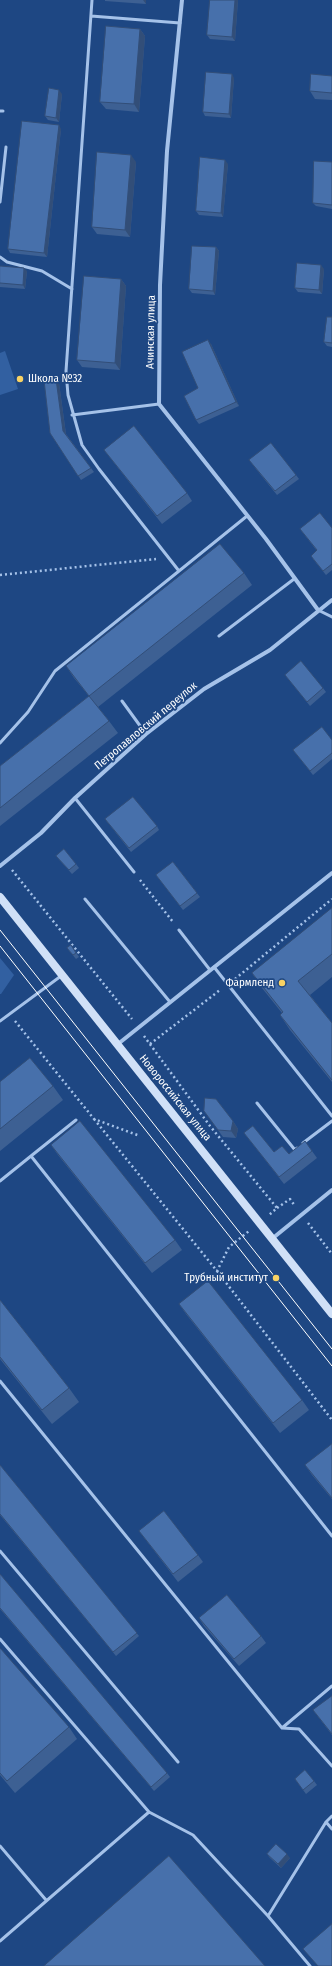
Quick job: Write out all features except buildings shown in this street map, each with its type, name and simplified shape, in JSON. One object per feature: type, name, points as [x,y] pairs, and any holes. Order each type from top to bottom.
[{"type":"main road","name":"Новороссийская улица","points":[[0,897],[332,1314]]},
{"type":"street","name":"Ачинская улица","points":[[159,404],[160,285],[166,151],[182,0]]},
{"type":"street","points":[[159,404],[247,516],[318,610]]},
{"type":"street","name":"Петропавловский переулок","points":[[0,866],[41,833],[75,798],[146,734],[204,689],[270,650],[332,600]]},
{"type":"street","points":[[118,1044],[332,873]]},
{"type":"street","points":[[273,1238],[332,1190]]},
{"type":"lane","points":[[92,0],[66,372],[72,415],[82,445],[98,469],[179,572]]},
{"type":"lane","points":[[91,16],[180,23]]},
{"type":"lane","points":[[0,202],[6,147]]},
{"type":"lane","points":[[0,257],[7,262],[42,271],[72,289]]},
{"type":"lane","points":[[72,415],[159,404]]},
{"type":"lane","points":[[0,743],[28,712],[55,671],[247,516]]},
{"type":"lane","points":[[219,636],[294,579]]},
{"type":"lane","points":[[318,610],[332,617]]},
{"type":"lane","points":[[122,701],[146,734]]},
{"type":"lane","points":[[75,798],[134,872]]},
{"type":"lane","points":[[85,899],[170,1002]]},
{"type":"lane","points":[[179,930],[210,970]]},
{"type":"lane","points":[[214,967],[332,1116]]},
{"type":"lane","points":[[0,1021],[62,975]]},
{"type":"lane","points":[[257,1103],[295,1150],[332,1121]]},
{"type":"lane","points":[[0,1181],[76,1120]]},
{"type":"lane","points":[[31,1156],[332,1536]]},
{"type":"lane","points":[[0,1381],[282,1728],[299,1729],[332,1766]]},
{"type":"lane","points":[[0,1551],[178,1762]]},
{"type":"lane","points":[[0,1638],[149,1812],[193,1835],[268,1916],[310,1966]]},
{"type":"lane","points":[[282,1728],[332,1686]]},
{"type":"lane","points":[[0,1941],[149,1812]]},
{"type":"lane","points":[[268,1916],[326,1822],[332,1816]]},
{"type":"lane","points":[[326,1822],[332,1829]]},
{"type":"lane","points":[[0,1846],[46,1900]]},
{"type":"path","points":[[0,575],[168,558]]},
{"type":"path","points":[[134,872],[179,930]]},
{"type":"path","points":[[150,1044],[228,984],[332,899]]},
{"type":"path","points":[[9,1014],[94,1119],[140,1136]]},
{"type":"path","points":[[217,1271],[332,1420]]},
{"type":"shaded area","points":[[5,351],[18,389],[0,395],[0,353]]},
{"type":"shaded area","points":[[0,958],[14,975],[1,994],[0,994]]},
{"type":"tram line","points":[[0,930],[332,1349]]},
{"type":"tram line","points":[[0,946],[332,1366]]},
{"type":"place","name":"Школа №32","points":[[20,379]]},
{"type":"place","name":"Фармленд","points":[[282,983]]},
{"type":"place","name":"Трубный институт","points":[[276,1278]]}]
